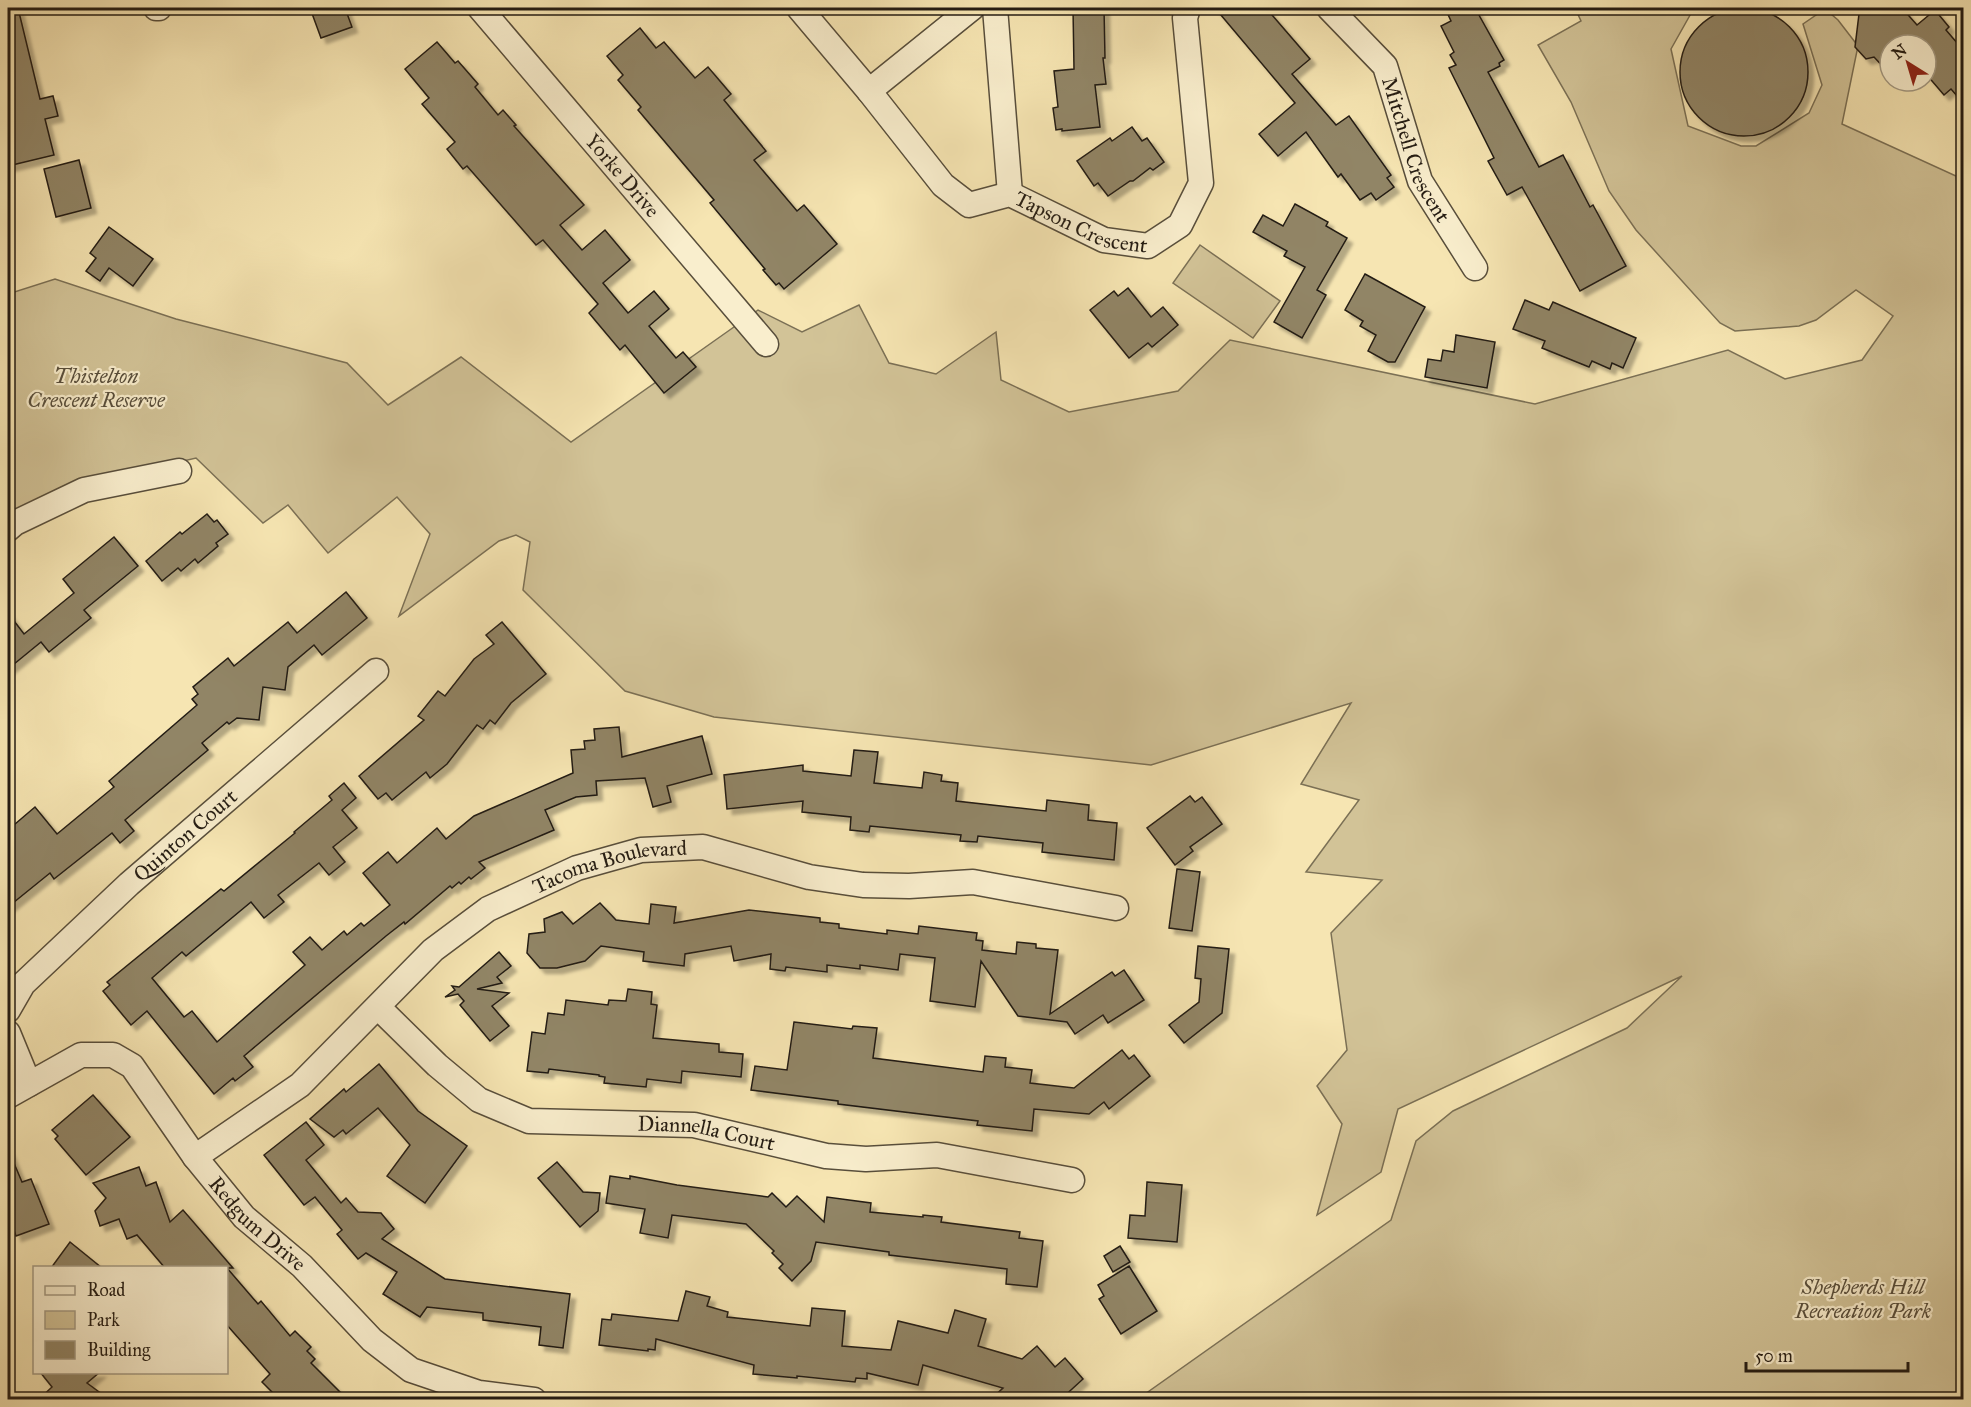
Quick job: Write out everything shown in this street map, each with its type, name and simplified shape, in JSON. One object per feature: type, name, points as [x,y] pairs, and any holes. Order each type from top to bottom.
[{"type":"street","name":"Yorke Drive","points":[[480,8],[766,344]]},
{"type":"street","points":[[799,8],[869,91],[972,8]]},
{"type":"street","points":[[995,8],[1010,194]]},
{"type":"street","name":"Tapson Crescent","points":[[869,91],[943,185],[969,206],[1010,194],[1104,240],[1148,246],[1180,225],[1201,183],[1185,18],[1188,8]]},
{"type":"street","name":"Mitchell Crescent","points":[[1329,8],[1384,66],[1420,181],[1474,268]]},
{"type":"street","points":[[8,529],[15,523],[84,490],[179,471]]},
{"type":"street","name":"Quinton Court","points":[[8,1010],[23,984],[129,884],[376,671]]},
{"type":"street","name":"Tacoma Boulevard","points":[[195,1157],[300,1085],[433,950],[488,909],[577,868],[640,850],[703,847],[809,877],[863,885],[909,886],[974,882],[1116,908]]},
{"type":"street","name":"Diannella Court","points":[[378,1007],[438,1065],[479,1100],[529,1121],[694,1125],[826,1155],[866,1159],[937,1155],[1072,1180]]},
{"type":"street","points":[[8,1033],[29,1084]]},
{"type":"street","name":"Redgum Drive","points":[[8,1096],[81,1055],[113,1055],[132,1066],[195,1157],[244,1217],[302,1266],[372,1340],[411,1370],[479,1394],[534,1400]]},
{"type":"green space","points":[[1575,8],[1694,8],[1671,49],[1688,126],[1741,146],[1756,146],[1809,113],[1822,85],[1803,24],[1825,9],[1838,20],[1858,46],[1842,124],[1956,176],[1963,225],[1964,380],[1957,391],[1964,403],[1963,1399],[1138,1399],[1391,1220],[1416,1141],[1453,1111],[1627,1028],[1682,976],[1398,1109],[1381,1172],[1317,1215],[1342,1124],[1317,1086],[1347,1050],[1331,933],[1382,880],[1306,872],[1359,800],[1301,784],[1351,703],[1151,765],[714,717],[625,691],[523,590],[530,542],[516,535],[499,541],[399,616],[430,534],[397,497],[328,553],[288,505],[263,523],[196,458],[63,489],[8,516],[8,294],[55,279],[176,319],[347,363],[388,405],[461,357],[571,442],[758,310],[802,332],[859,305],[889,363],[936,374],[996,332],[1001,380],[1069,412],[1178,391],[1230,340],[1535,404],[1728,350],[1785,379],[1862,360],[1893,316],[1856,290],[1816,320],[1799,326],[1735,331],[1720,323],[1636,230],[1609,191],[1571,102],[1538,45],[1581,21]]},
{"type":"green space","points":[[1200,245],[1280,301],[1253,338],[1173,283]]},
{"type":"building","points":[[8,8],[18,8],[40,99],[53,96],[58,116],[45,119],[54,155],[8,166]]},
{"type":"building","points":[[310,8],[345,8],[352,27],[321,38]]},
{"type":"building","points":[[1073,8],[1104,8],[1105,58],[1103,58],[1106,84],[1095,85],[1100,127],[1062,131],[1062,129],[1056,130],[1053,108],[1058,107],[1054,71],[1074,69]]},
{"type":"building","points":[[1215,8],[1266,8],[1310,59],[1292,74],[1336,125],[1349,116],[1391,175],[1387,178],[1394,187],[1376,200],[1371,193],[1360,200],[1341,174],[1338,177],[1306,132],[1278,156],[1259,134],[1295,103]]},
{"type":"building","points":[[1445,8],[1475,8],[1504,60],[1499,63],[1500,66],[1488,72],[1539,167],[1563,155],[1590,207],[1593,205],[1626,266],[1580,291],[1522,187],[1507,195],[1488,161],[1494,158],[1449,68],[1456,65],[1450,55],[1454,52],[1441,26],[1451,21]]},
{"type":"building","points":[[1744,8],[1769,13],[1789,27],[1803,47],[1808,72],[1803,97],[1789,117],[1769,131],[1744,136],[1719,131],[1699,117],[1685,97],[1680,72],[1685,47],[1699,27],[1719,13]]},
{"type":"building","points":[[1867,8],[1902,8],[1917,25],[1935,10],[1949,27],[1946,30],[1964,51],[1964,104],[1951,89],[1944,95],[1938,88],[1938,33],[1878,33],[1878,61],[1874,57],[1866,59],[1855,47],[1859,14]]},
{"type":"building","points":[[640,28],[656,48],[664,42],[695,78],[708,67],[731,94],[724,100],[766,151],[754,160],[797,211],[804,205],[837,244],[784,289],[779,283],[776,285],[763,270],[765,269],[710,203],[714,200],[638,110],[641,107],[618,80],[623,75],[607,56]]},
{"type":"building","points":[[437,42],[478,84],[475,87],[498,115],[503,110],[516,125],[514,126],[584,205],[560,225],[582,250],[605,230],[630,260],[603,283],[628,313],[654,291],[669,309],[649,326],[676,358],[683,352],[696,367],[664,393],[625,345],[620,350],[589,313],[598,304],[543,240],[536,245],[467,166],[463,169],[447,149],[455,142],[422,104],[429,98],[405,69]]},
{"type":"building","points":[[1132,127],[1142,141],[1147,138],[1164,162],[1153,170],[1150,168],[1108,196],[1098,183],[1094,186],[1077,161],[1110,138],[1112,141]]},
{"type":"building","points":[[79,160],[91,208],[56,217],[44,169]]},
{"type":"building","points":[[1295,204],[1328,222],[1326,226],[1347,238],[1317,290],[1326,295],[1302,338],[1274,322],[1305,267],[1284,256],[1287,251],[1253,232],[1263,215],[1283,226]]},
{"type":"building","points":[[109,227],[153,259],[133,286],[109,268],[100,281],[86,271],[96,258],[90,253]]},
{"type":"building","points":[[1365,274],[1425,307],[1395,362],[1388,362],[1368,351],[1376,335],[1360,326],[1363,321],[1345,310]]},
{"type":"building","points":[[1128,288],[1151,317],[1163,307],[1178,325],[1152,347],[1148,343],[1129,358],[1090,310],[1114,291],[1118,296]]},
{"type":"building","points":[[1525,300],[1549,310],[1553,302],[1636,338],[1623,368],[1612,363],[1610,369],[1592,361],[1589,367],[1542,348],[1545,341],[1513,329]]},
{"type":"building","points":[[1456,335],[1495,342],[1487,388],[1425,377],[1428,359],[1441,361],[1443,350],[1454,352]]},
{"type":"building","points":[[207,514],[214,522],[217,520],[228,534],[216,543],[218,546],[198,563],[195,559],[181,571],[178,568],[162,581],[146,561],[180,532],[182,534]]},
{"type":"building","points":[[114,537],[138,566],[84,610],[91,618],[49,652],[41,642],[8,669],[8,613],[24,634],[74,593],[63,579]]},
{"type":"building","points":[[346,592],[367,618],[322,655],[314,645],[288,667],[285,690],[263,687],[259,720],[237,718],[229,724],[227,722],[202,743],[208,750],[125,820],[134,831],[120,843],[112,833],[54,879],[50,873],[8,907],[8,830],[35,807],[57,834],[114,787],[109,781],[197,705],[192,699],[198,694],[193,687],[228,658],[234,666],[288,622],[297,633]]},
{"type":"building","points":[[502,622],[546,674],[511,703],[495,724],[490,720],[483,729],[477,725],[447,764],[430,778],[426,772],[392,800],[386,793],[378,799],[359,776],[424,720],[418,716],[438,691],[445,696],[474,659],[494,644],[486,635]]},
{"type":"building","points":[[619,727],[622,757],[702,736],[712,774],[667,786],[671,802],[653,807],[645,778],[596,781],[597,795],[576,797],[545,810],[554,830],[479,862],[485,868],[471,879],[469,877],[452,888],[450,886],[405,924],[404,922],[386,936],[244,1056],[253,1067],[235,1081],[233,1078],[214,1094],[147,1011],[131,1025],[103,991],[110,985],[107,982],[221,889],[224,891],[295,833],[332,800],[329,796],[344,783],[356,798],[342,810],[357,828],[333,847],[345,862],[329,875],[319,863],[278,895],[284,902],[264,918],[251,902],[186,956],[182,952],[152,978],[184,1017],[192,1011],[217,1042],[305,965],[293,952],[310,937],[322,950],[344,931],[347,935],[361,923],[364,926],[390,905],[363,873],[388,852],[397,863],[437,828],[446,839],[474,816],[573,773],[571,750],[585,749],[584,741],[595,740],[594,729]]},
{"type":"building","points":[[854,750],[878,752],[874,783],[922,788],[924,772],[942,775],[941,781],[958,783],[956,801],[1046,811],[1047,800],[1089,805],[1088,820],[1117,823],[1114,860],[1042,852],[1043,843],[978,836],[977,842],[960,841],[961,835],[870,826],[869,832],[850,830],[851,817],[802,812],[803,801],[727,809],[724,775],[803,765],[803,771],[851,776]]},
{"type":"building","points":[[1190,796],[1195,802],[1202,797],[1222,824],[1190,847],[1193,851],[1175,865],[1147,828]]},
{"type":"building","points":[[1177,869],[1200,872],[1192,931],[1169,928]]},
{"type":"building","points":[[600,903],[616,920],[649,924],[651,904],[676,907],[674,923],[749,910],[820,918],[820,922],[839,924],[839,928],[887,934],[887,930],[918,934],[919,926],[977,933],[976,940],[983,941],[982,950],[1016,954],[1017,942],[1036,944],[1036,948],[1058,950],[1050,1014],[1112,972],[1115,976],[1124,970],[1144,1000],[1108,1023],[1103,1015],[1075,1034],[1067,1022],[1018,1016],[981,961],[975,1007],[930,1001],[935,958],[900,954],[898,970],[860,965],[860,969],[827,965],[827,972],[786,967],[785,971],[770,969],[771,954],[734,961],[731,946],[685,954],[684,966],[643,961],[644,952],[601,946],[585,961],[557,968],[540,968],[527,953],[529,934],[545,932],[544,919],[562,912],[573,924]]},
{"type":"building","points":[[1198,946],[1229,949],[1222,1013],[1184,1043],[1169,1025],[1199,1002],[1201,979],[1195,978]]},
{"type":"building","points":[[499,952],[511,966],[497,977],[502,983],[477,989],[509,993],[492,1006],[509,1026],[490,1041],[460,1005],[464,1001],[458,994],[445,997],[455,990],[452,986],[459,987]]},
{"type":"building","points":[[628,989],[652,992],[651,1004],[657,1005],[653,1038],[719,1044],[719,1052],[743,1054],[741,1077],[682,1071],[681,1083],[647,1079],[646,1087],[604,1083],[605,1077],[599,1075],[549,1069],[548,1073],[527,1071],[532,1032],[545,1034],[548,1013],[564,1015],[566,1000],[608,1005],[609,1000],[626,1001]]},
{"type":"building","points":[[794,1022],[852,1029],[853,1026],[877,1028],[873,1058],[983,1072],[985,1056],[1006,1058],[1005,1067],[1032,1070],[1030,1083],[1074,1088],[1122,1050],[1129,1059],[1134,1055],[1150,1076],[1109,1109],[1104,1102],[1089,1114],[1034,1109],[1032,1131],[977,1125],[978,1121],[838,1104],[838,1101],[751,1090],[755,1066],[787,1070]]},
{"type":"building","points":[[379,1064],[418,1111],[467,1146],[425,1203],[387,1176],[410,1145],[378,1108],[346,1134],[343,1130],[334,1137],[310,1119],[344,1089],[346,1092]]},
{"type":"building","points":[[93,1095],[130,1137],[86,1175],[55,1139],[58,1136],[52,1130]]},
{"type":"building","points":[[306,1122],[324,1145],[306,1160],[341,1203],[346,1198],[358,1212],[381,1213],[394,1229],[382,1239],[445,1279],[570,1294],[563,1348],[539,1345],[541,1327],[483,1320],[483,1313],[427,1307],[420,1317],[383,1294],[397,1272],[366,1253],[358,1259],[337,1234],[342,1230],[315,1197],[304,1205],[264,1155]]},
{"type":"building","points":[[8,1149],[22,1182],[31,1179],[49,1224],[16,1236],[8,1213]]},
{"type":"building","points":[[557,1162],[583,1192],[600,1193],[598,1211],[580,1227],[538,1178]]},
{"type":"building","points":[[139,1167],[146,1186],[156,1182],[170,1222],[183,1210],[233,1268],[228,1268],[228,1266],[163,1266],[137,1235],[127,1239],[119,1219],[100,1226],[95,1211],[106,1198],[93,1183]]},
{"type":"building","points":[[610,1176],[630,1179],[630,1176],[677,1185],[768,1197],[772,1193],[786,1207],[797,1196],[824,1222],[827,1197],[871,1203],[870,1212],[942,1217],[941,1222],[1020,1232],[1019,1238],[1043,1241],[1037,1287],[1006,1284],[1007,1269],[889,1255],[889,1252],[816,1242],[811,1261],[792,1281],[779,1268],[783,1264],[772,1253],[774,1251],[746,1224],[672,1215],[668,1238],[640,1233],[645,1209],[606,1203]]},
{"type":"building","points":[[1147,1182],[1182,1185],[1177,1242],[1128,1238],[1130,1215],[1145,1216]]},
{"type":"building","points":[[70,1242],[100,1266],[52,1266]]},
{"type":"building","points":[[1120,1246],[1130,1262],[1113,1272],[1104,1256]]},
{"type":"building","points":[[1129,1266],[1157,1311],[1121,1334],[1099,1299],[1104,1296],[1098,1285]]},
{"type":"building","points":[[228,1269],[258,1304],[261,1301],[290,1336],[295,1331],[311,1347],[307,1351],[315,1359],[311,1363],[348,1400],[280,1400],[262,1382],[270,1374],[228,1326]]},
{"type":"building","points":[[686,1291],[710,1297],[707,1306],[728,1312],[727,1317],[810,1326],[812,1308],[845,1311],[842,1346],[891,1350],[898,1321],[948,1333],[955,1310],[986,1319],[978,1346],[1022,1359],[1037,1346],[1055,1367],[1065,1358],[1083,1379],[1060,1400],[990,1400],[1003,1388],[923,1365],[918,1385],[867,1373],[867,1379],[856,1378],[855,1382],[753,1374],[754,1365],[656,1339],[655,1350],[648,1349],[648,1351],[599,1345],[602,1319],[611,1320],[612,1314],[678,1321]]},
{"type":"building","points":[[42,1374],[98,1374],[87,1383],[110,1400],[38,1400],[52,1387]]},
{"type":"park label","name":"Thistelton Crescent Reserve","points":[[96,388]]},
{"type":"park label","name":"Shepherds Hill Recreation Park","points":[[1863,1299]]}]
